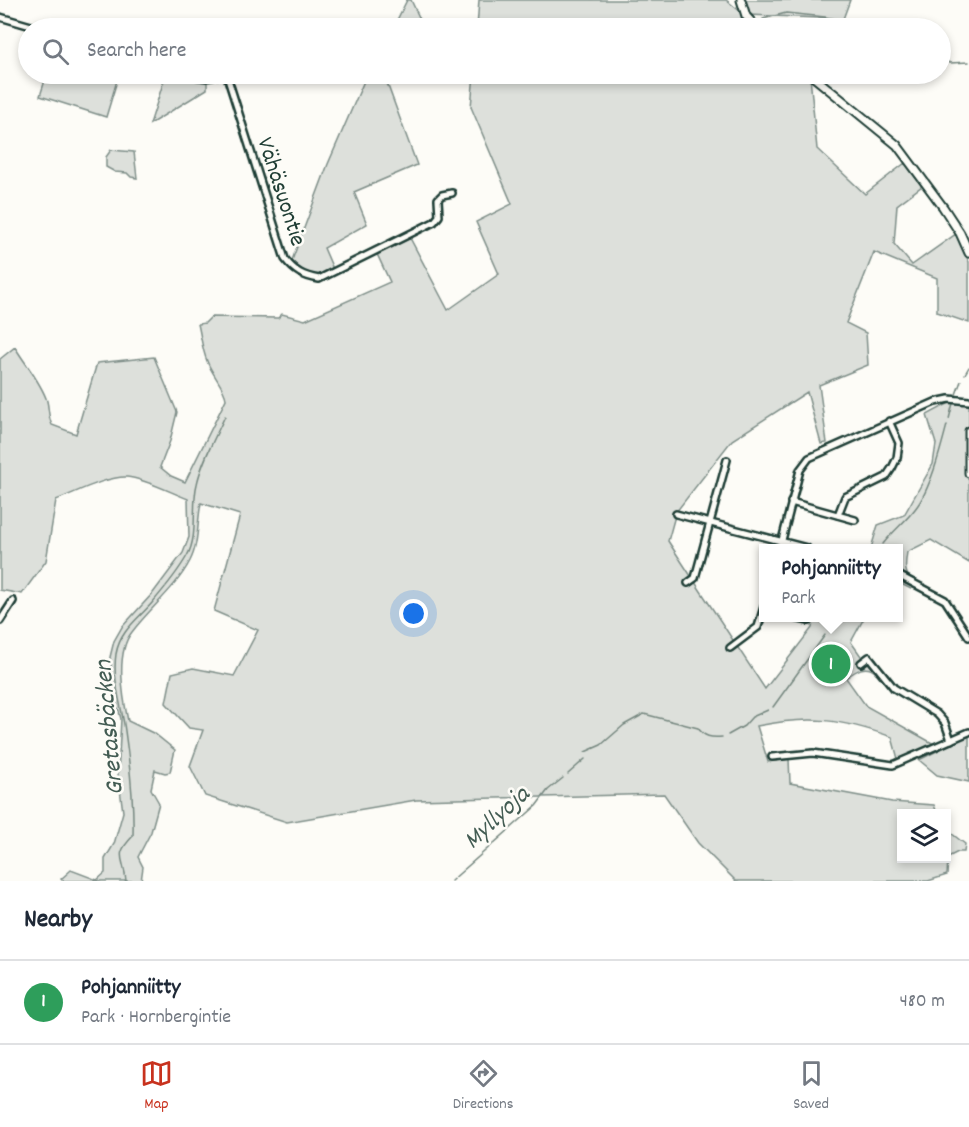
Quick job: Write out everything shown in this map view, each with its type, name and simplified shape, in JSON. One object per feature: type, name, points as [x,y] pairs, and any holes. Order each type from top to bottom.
[{"type":"street","points":[[741,0],[748,18]]},
{"type":"street","points":[[0,17],[18,22]]},
{"type":"street","name":"Vähäsuontie","points":[[230,84],[285,259],[304,277],[319,279],[435,222],[440,216],[438,199],[441,195],[452,193]]},
{"type":"street","points":[[822,84],[897,145],[943,207],[960,233],[969,253]]},
{"type":"street","points":[[781,544],[790,502],[800,470],[808,458],[935,402],[949,399],[969,401]]},
{"type":"street","points":[[838,515],[845,497],[886,477],[892,468],[897,458],[899,443],[889,421]]},
{"type":"street","points":[[969,431],[969,473]]},
{"type":"street","points":[[688,583],[695,578],[727,460]]},
{"type":"street","points":[[790,502],[855,520]]},
{"type":"street","points":[[676,514],[778,544]]},
{"type":"street","points":[[903,578],[945,600],[969,637]]},
{"type":"street","points":[[0,621],[14,601]]},
{"type":"street","points":[[730,648],[758,627],[759,622]]},
{"type":"street","points":[[861,663],[869,657],[894,688],[937,714],[945,723],[951,740]]},
{"type":"street","points":[[772,757],[813,753],[893,765],[969,732]]},
{"type":"shaded area","points":[[407,0],[411,0],[419,18],[398,18]]},
{"type":"shaded area","points":[[479,0],[726,0],[746,18],[478,18]]},
{"type":"shaded area","points":[[744,0],[850,0],[843,18],[750,15]]},
{"type":"shaded area","points":[[44,84],[116,84],[106,117],[40,96]]},
{"type":"shaded area","points":[[163,84],[207,84],[207,89],[150,124]]},
{"type":"shaded area","points":[[363,84],[387,84],[417,165],[354,192],[367,224],[324,248],[333,269],[311,276],[291,263],[328,164]]},
{"type":"shaded area","points":[[473,84],[811,84],[817,149],[865,194],[905,163],[922,186],[897,205],[894,244],[912,265],[956,234],[969,262],[969,323],[937,312],[937,278],[874,252],[846,323],[866,333],[868,365],[819,385],[827,443],[821,444],[807,392],[732,440],[676,512],[668,541],[765,689],[812,628],[813,622],[862,622],[851,642],[863,659],[876,659],[878,666],[876,673],[864,668],[846,678],[866,706],[934,744],[898,759],[892,737],[841,723],[793,721],[757,726],[768,762],[789,759],[790,783],[892,802],[934,805],[936,809],[897,809],[897,863],[948,863],[947,875],[928,881],[736,881],[698,843],[664,794],[416,800],[287,822],[205,796],[190,766],[203,730],[189,728],[166,703],[172,673],[193,668],[234,676],[258,630],[214,611],[240,515],[201,503],[196,540],[190,561],[178,580],[132,632],[127,641],[122,663],[124,700],[128,721],[155,734],[175,750],[170,772],[155,770],[151,789],[159,803],[151,832],[138,857],[143,867],[141,881],[63,881],[61,879],[71,870],[97,880],[105,873],[105,859],[114,844],[123,812],[118,774],[121,719],[114,693],[110,657],[114,641],[122,627],[153,593],[183,553],[189,537],[188,499],[134,478],[119,477],[56,500],[46,561],[22,594],[0,590],[0,359],[15,347],[44,394],[52,425],[76,434],[97,363],[154,357],[177,412],[170,441],[160,467],[171,476],[185,482],[226,399],[205,356],[198,324],[205,323],[211,317],[278,318],[282,314],[305,320],[390,282],[377,254],[410,238],[448,310],[499,274],[476,222],[512,204],[471,107]]},
{"type":"shaded area","points":[[111,150],[134,152],[137,178],[106,167],[106,157]]},
{"type":"shaded area","points":[[957,399],[969,401],[969,563],[931,540],[907,552],[907,574],[916,583],[911,589],[903,585],[903,544],[872,544],[878,525],[904,515],[933,464],[936,444],[927,415]]},
{"type":"shaded area","points":[[969,735],[969,782],[937,775],[919,760]]},
{"type":"shaded area","points":[[951,833],[965,844],[964,852],[951,856]]},
{"type":"waterway","name":"Myllyoja","points":[[767,18],[786,13],[830,18]]},
{"type":"waterway","name":"Myllyoja","points":[[951,63],[969,62]]},
{"type":"waterway","name":"Myllyoja","points":[[965,374],[969,367]]},
{"type":"waterway","name":"Myllyoja","points":[[955,397],[961,381]]},
{"type":"waterway","name":"Myllyoja","points":[[949,419],[953,403]]},
{"type":"waterway","name":"Gretasbäcken","points":[[126,881],[121,853],[133,836],[133,810],[127,744],[116,684],[116,654],[125,632],[166,586],[191,548],[195,493],[199,475],[225,416]]},
{"type":"waterway","name":"Myllyoja","points":[[883,544],[911,514],[925,492],[947,425]]},
{"type":"waterway","name":"Myllyoja","points":[[829,630],[835,622]]},
{"type":"waterway","name":"Myllyoja","points":[[773,707],[825,635]]},
{"type":"waterway","name":"Myllyoja","points":[[728,735],[744,726],[752,717],[768,710]]},
{"type":"waterway","name":"Myllyoja","points":[[585,752],[601,745],[624,725],[644,714],[698,728],[708,736],[722,737]]},
{"type":"waterway","name":"Myllyoja","points":[[568,774],[585,759]]},
{"type":"waterway","name":"Myllyoja","points":[[451,881],[536,806],[548,790],[563,778]]},
{"type":"place","name":"Pohjanniitty","points":[[831,664]]}]
